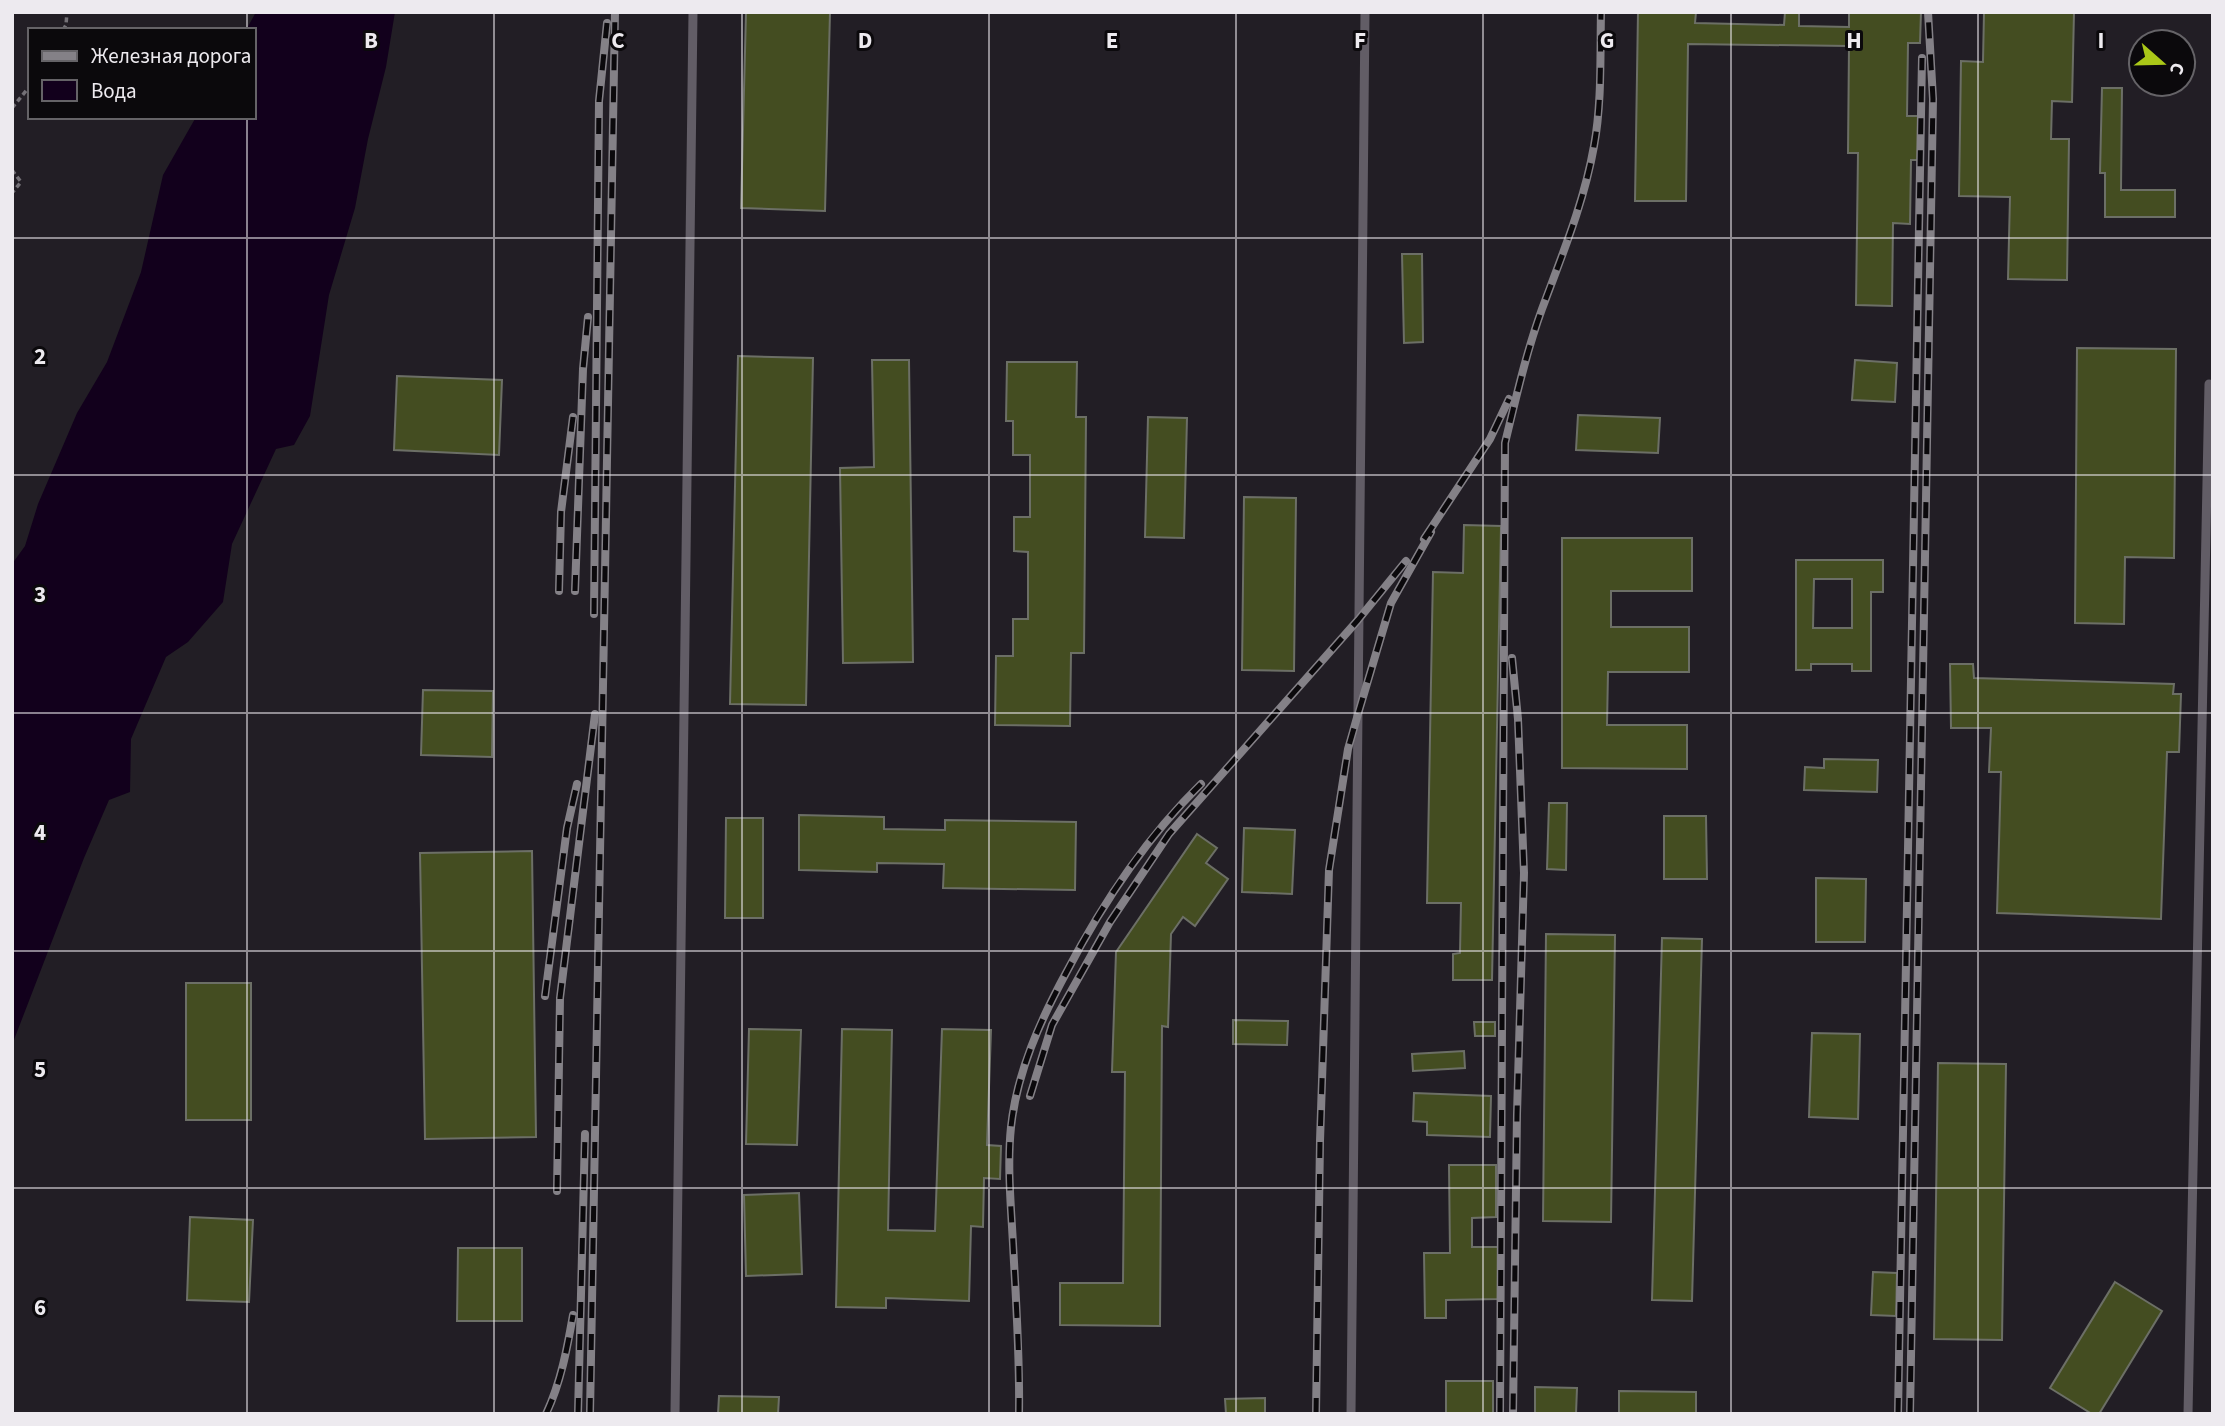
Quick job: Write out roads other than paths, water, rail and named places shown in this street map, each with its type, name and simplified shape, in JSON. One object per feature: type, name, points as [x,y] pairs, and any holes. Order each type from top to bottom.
[{"type":"lane","points":[[675,1414],[693,12]]},
{"type":"lane","points":[[1351,1414],[1365,12]]},
{"type":"lane","points":[[2188,1414],[2209,384]]},
{"type":"water","points":[[256,12],[395,12],[386,67],[368,139],[355,208],[329,295],[310,416],[294,445],[276,449],[232,544],[223,602],[188,642],[166,657],[131,739],[130,792],[109,800],[12,1045],[12,564],[25,546],[38,504],[77,413],[107,362],[141,272],[163,175],[195,119],[256,119],[256,28],[247,28]]},
{"type":"railway","points":[[590,1414],[615,12]]},
{"type":"railway","points":[[1500,1414],[1505,443],[1531,342],[1572,229],[1590,167],[1598,113],[1601,12]]},
{"type":"railway","points":[[1910,1414],[1933,99],[1928,12]]},
{"type":"railway","points":[[594,614],[599,101],[607,23]]},
{"type":"railway","points":[[1898,1414],[1922,58]]},
{"type":"railway","points":[[575,591],[583,369],[588,317]]},
{"type":"railway","points":[[1424,539],[1490,439],[1509,399]]},
{"type":"railway","points":[[559,591],[561,512],[573,417]]},
{"type":"railway","points":[[1316,1414],[1320,1141],[1329,870],[1348,749],[1391,603],[1431,532]]},
{"type":"railway","points":[[1030,1096],[1052,1025],[1110,922],[1169,834],[1358,620],[1406,561]]},
{"type":"railway","points":[[1512,658],[1518,719],[1524,873],[1513,1414]]},
{"type":"railway","points":[[557,1191],[560,998],[595,714]]},
{"type":"railway","points":[[545,996],[567,828],[577,784]]},
{"type":"railway","points":[[1019,1414],[1018,1329],[1009,1171],[1011,1127],[1018,1086],[1047,1010],[1094,922],[1143,850],[1201,784]]},
{"type":"railway","points":[[578,1414],[585,1134]]},
{"type":"railway","points":[[546,1414],[560,1378],[573,1315]]}]
